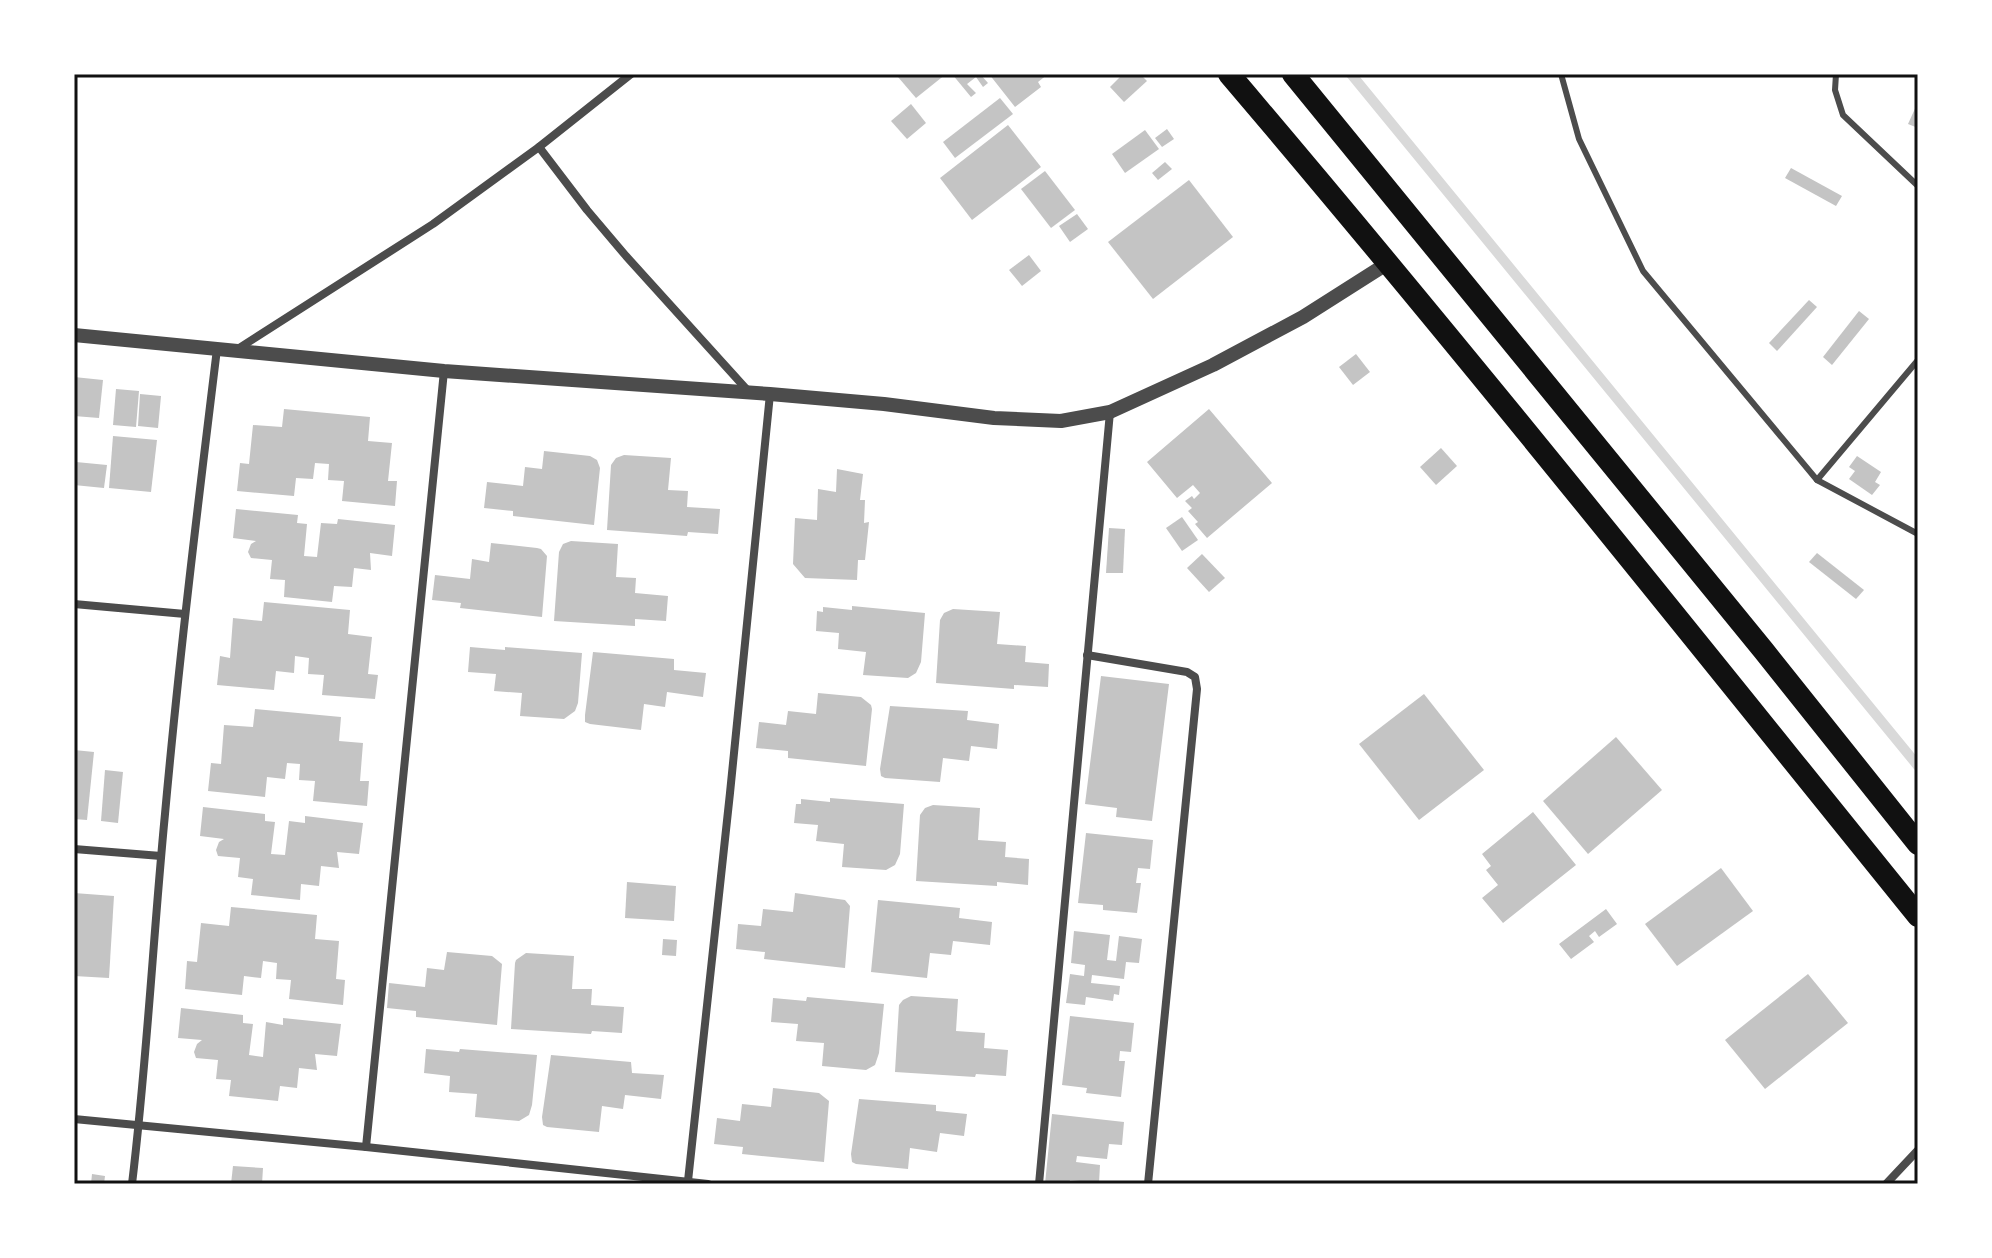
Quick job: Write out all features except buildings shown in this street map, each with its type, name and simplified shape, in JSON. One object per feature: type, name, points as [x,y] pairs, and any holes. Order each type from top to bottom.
[{"type":"highway","points":[[1229,74],[1568,481],[1918,916]]},
{"type":"highway","points":[[1293,74],[1918,844]]},
{"type":"street","points":[[235,351],[433,224],[539,147],[631,74]]},
{"type":"street","points":[[539,147],[626,256],[749,392]]},
{"type":"street","points":[[74,335],[444,371],[749,392],[994,418],[1061,421],[1110,412],[1213,365],[1345,292],[1388,263]]},
{"type":"street","points":[[132,1184],[185,614],[217,349]]},
{"type":"street","points":[[366,1147],[444,371]]},
{"type":"street","points":[[688,1181],[770,394]]},
{"type":"street","points":[[1039,1184],[1110,412]]},
{"type":"street","points":[[74,604],[185,614]]},
{"type":"street","points":[[1087,655],[1187,672],[1195,677],[1197,689],[1148,1184]]},
{"type":"street","points":[[74,849],[161,856]]},
{"type":"street","points":[[74,1119],[708,1184]]},
{"type":"street","points":[[1886,1184],[1918,1150]]},
{"type":"lane","points":[[1561,74],[1579,139],[1643,271],[1817,480],[1918,534]]},
{"type":"lane","points":[[1836,74],[1835,90],[1843,115],[1918,186]]},
{"type":"lane","points":[[1817,480],[1918,360]]},
{"type":"waterway","points":[[1351,74],[1918,766]]}]
